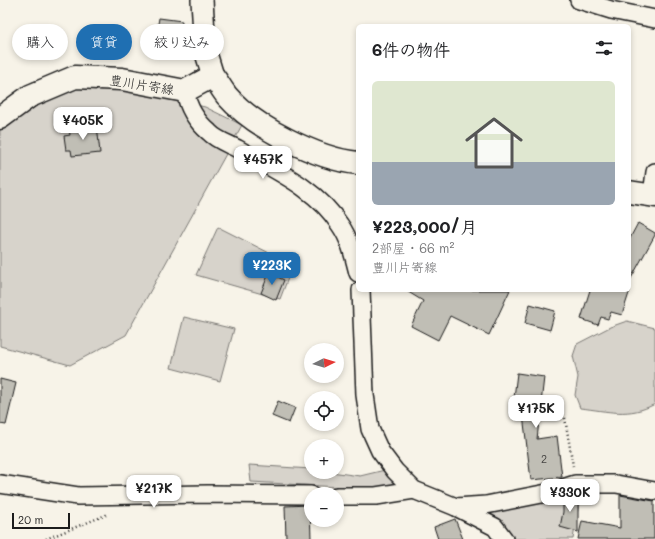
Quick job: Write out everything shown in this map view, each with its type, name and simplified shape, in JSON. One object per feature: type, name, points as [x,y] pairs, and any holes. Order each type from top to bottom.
[{"type":"main road","name":"豊川片寄線","points":[[0,118],[30,96],[75,77],[122,79],[185,91],[214,76]]},
{"type":"main road","points":[[214,76],[227,96],[249,116],[271,131],[300,147],[356,162]]},
{"type":"main road","points":[[631,192],[654,196]]},
{"type":"street","points":[[202,0],[205,50],[214,76]]},
{"type":"street","points":[[579,0],[611,10],[655,19]]},
{"type":"street","points":[[185,91],[187,103],[195,117],[210,134],[303,187],[323,204],[341,225],[353,252],[356,265]]},
{"type":"street","points":[[654,196],[655,172]]},
{"type":"street","points":[[361,292],[365,395],[370,429],[380,451],[395,471],[414,490],[456,507],[495,527],[504,539]]},
{"type":"street","points":[[0,484],[78,496],[304,495]]},
{"type":"street","points":[[456,507],[486,505],[547,493],[575,484],[616,484],[655,491]]},
{"type":"street","points":[[344,496],[376,496],[414,490]]},
{"type":"path","points":[[565,418],[575,484]]},
{"type":"path","points":[[46,539],[101,518],[135,495]]},
{"type":"shaded area","points":[[32,82],[99,83],[205,107],[242,125],[126,335],[70,365],[0,346],[0,107]]},
{"type":"shaded area","points":[[218,227],[293,265],[280,299],[196,275]]},
{"type":"shaded area","points":[[184,317],[234,329],[220,381],[171,368]]},
{"type":"shaded area","points":[[627,321],[655,328],[655,404],[636,411],[627,412],[609,412],[580,408],[575,395],[578,377],[573,356],[577,344],[610,327]]},
{"type":"shaded area","points":[[249,465],[304,469],[304,479],[344,479],[344,474],[360,476],[385,470],[394,478],[392,487],[375,489],[251,482]]},
{"type":"shaded area","points":[[582,487],[573,539],[513,539],[504,527],[486,516],[488,511]]},
{"type":"building","points":[[159,18],[182,21],[182,24],[158,24]]},
{"type":"building","points":[[97,125],[100,153],[72,156],[71,150],[66,150],[64,136],[70,135],[69,129]]},
{"type":"building","points":[[638,223],[655,233],[631,278],[631,236]]},
{"type":"building","points":[[269,273],[284,280],[276,300],[261,293]]},
{"type":"building","points":[[408,292],[509,292],[489,335],[450,316],[438,340],[411,326],[423,301]]},
{"type":"building","points":[[589,292],[629,292],[622,315],[611,312],[608,319],[601,317],[598,325],[581,319]]},
{"type":"building","points":[[530,304],[555,311],[550,330],[525,323]]},
{"type":"building","points":[[517,373],[544,377],[537,439],[557,436],[562,477],[531,480],[523,415],[512,414]]},
{"type":"building","points":[[0,379],[16,383],[6,425],[0,424]]},
{"type":"building","points":[[278,401],[295,408],[289,423],[272,416]]},
{"type":"building","points":[[578,494],[578,532],[560,527],[563,512],[563,498]]},
{"type":"building","points":[[620,495],[654,501],[654,539],[578,539],[582,521],[620,528]]},
{"type":"building","points":[[304,505],[304,527],[311,527],[311,539],[286,539],[285,506]]},
{"type":"building","points":[[455,519],[463,539],[438,539],[434,527]]}]
